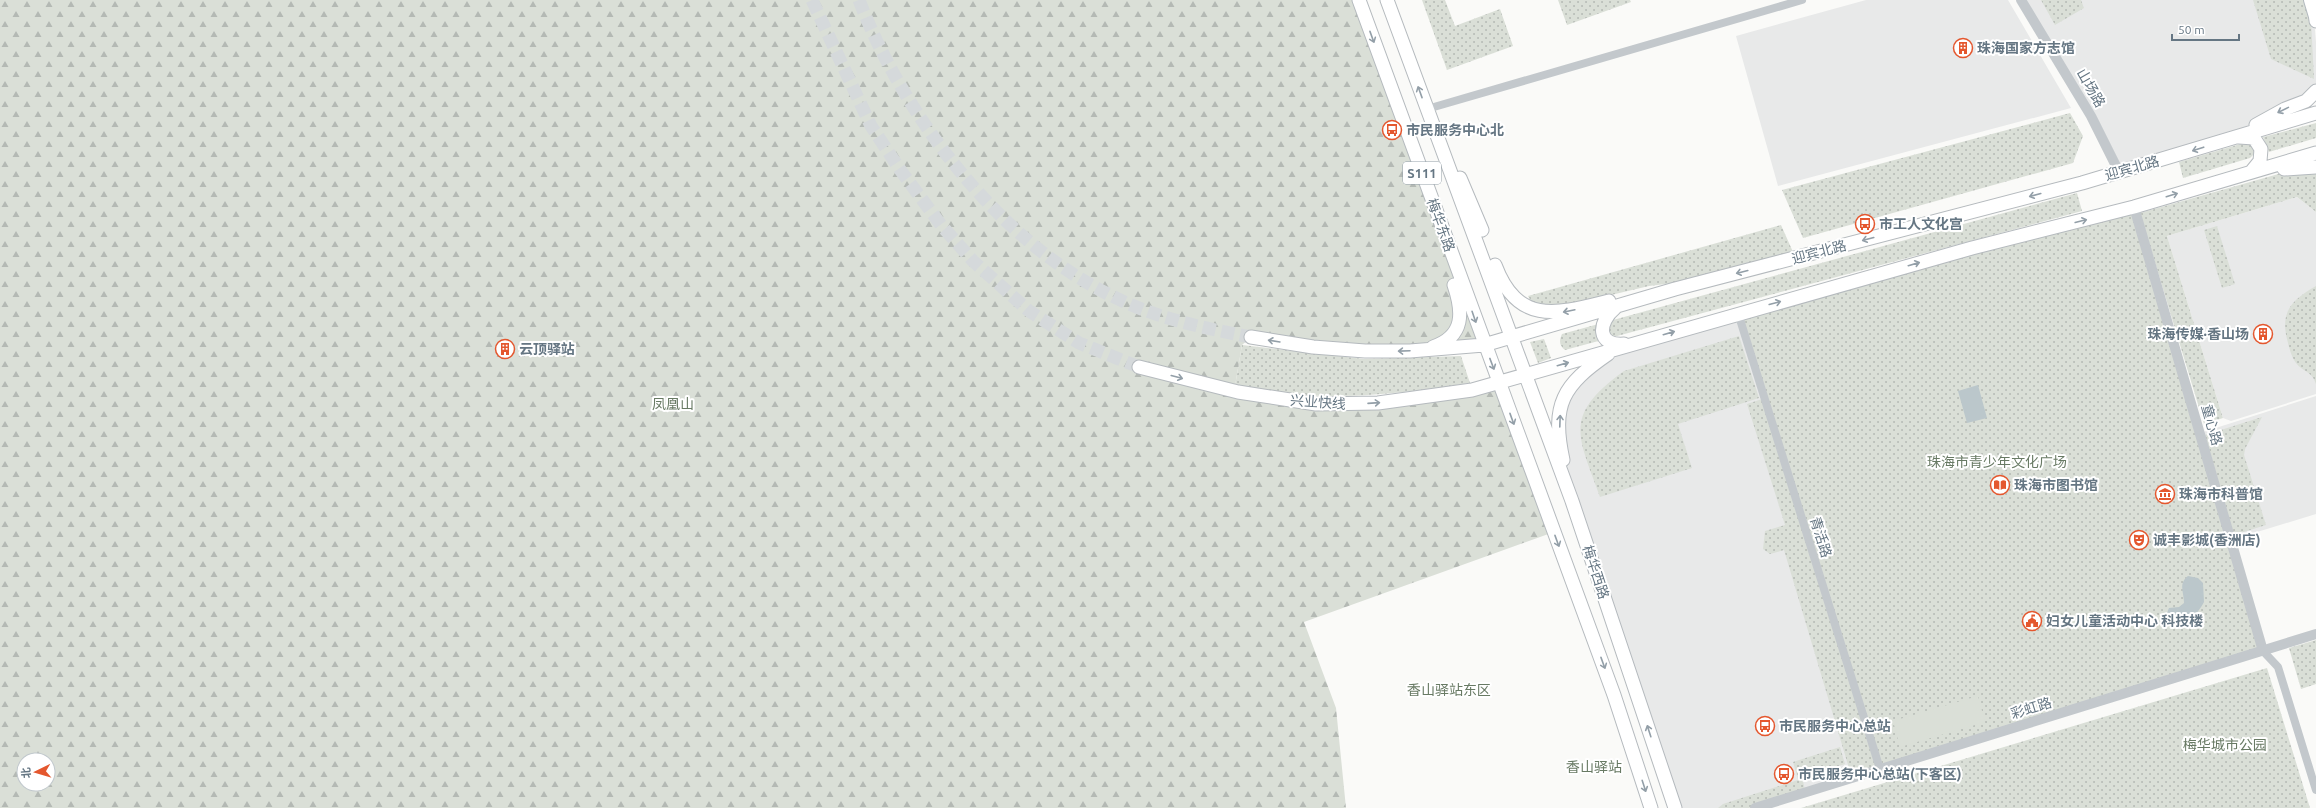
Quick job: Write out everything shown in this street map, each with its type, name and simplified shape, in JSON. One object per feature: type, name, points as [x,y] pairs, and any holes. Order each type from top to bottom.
[{"type":"main road","name":"梅华东路","points":[[1359,0],[1499,383]]},
{"type":"main road","name":"梅华东路","points":[[1387,0],[1440,148],[1512,338]]},
{"type":"main road","points":[[2310,0],[2316,20]]},
{"type":"main road","points":[[2235,137],[2285,108],[2306,101],[2316,91]]},
{"type":"main road","name":"迎宾北路","points":[[1484,345],[1615,308],[1675,289],[2119,172],[2316,113]]},
{"type":"main road","points":[[2235,137],[2254,138],[2261,149],[2260,161],[2251,172]]},
{"type":"main road","points":[[1440,148],[1464,186],[1504,286],[1511,295],[1526,306],[1542,312],[1561,312],[1648,292],[1675,289]]},
{"type":"main road","points":[[1499,383],[1738,313],[1972,248],[2134,206],[2316,153]]},
{"type":"main road","points":[[1419,164],[1426,205],[1454,285],[1460,312],[1457,326],[1451,337],[1440,345],[1426,350]]},
{"type":"main road","points":[[2251,172],[2316,167]]},
{"type":"main road","points":[[1615,308],[1605,318],[1603,324],[1604,336],[1609,342],[1615,344],[1631,344]]},
{"type":"main road","points":[[1251,338],[1345,350],[1426,350],[1484,345]]},
{"type":"main road","name":"梅华西路","points":[[1512,338],[1572,501],[1675,808]]},
{"type":"main road","points":[[1572,501],[1559,420],[1564,396],[1581,373],[1618,348]]},
{"type":"main road","name":"兴业快线","points":[[1139,367],[1238,392],[1316,404],[1354,405],[1414,399],[1472,390],[1499,383]]},
{"type":"main road","name":"梅华西路","points":[[1499,383],[1614,695],[1651,808]]},
{"type":"street","points":[[1427,109],[1802,0]]},
{"type":"street","name":"山场路","points":[[2021,0],[2065,70],[2119,172]]},
{"type":"street","name":"童心路","points":[[2134,206],[2263,650]]},
{"type":"street","name":"青活路","points":[[1738,313],[1880,768]]},
{"type":"street","name":"彩虹路","points":[[1755,808],[2316,634]]},
{"type":"street","points":[[2263,650],[2278,667],[2316,790]]},
{"type":"shaded area","points":[[1866,0],[2008,0],[2071,108],[1778,186],[1736,36]]},
{"type":"shaded area","points":[[2025,0],[2308,0],[2314,19],[2316,42],[2316,87],[2305,99],[2282,106],[2233,134],[2121,168]]},
{"type":"shaded area","points":[[2297,197],[2316,212],[2316,394],[2231,421],[2223,418],[2167,236]]},
{"type":"shaded area","points":[[1738,313],[1880,768],[1754,808],[1675,808],[1563,456],[1565,395],[1618,348]]},
{"type":"shaded area","points":[[1978,385],[1987,418],[1967,423],[1958,391]]},
{"type":"shaded area","points":[[2316,396],[2316,514],[2231,540],[2200,433]]},
{"type":"shaded area","points":[[2188,576],[2198,578],[2203,583],[2204,602],[2194,616],[2186,622],[2170,625],[2167,619],[2169,608],[2179,607],[2184,603],[2182,585]]},
{"type":"green space","name":"凤凰山","points":[[0,0],[1359,0],[1484,345],[1389,351],[1251,337],[1242,345],[1235,386],[1316,405],[1499,383],[1554,532],[1304,622],[1336,708],[1346,808],[0,808]]},
{"type":"green space","points":[[1422,0],[1445,0],[1455,26],[1500,9],[1513,46],[1447,70]]},
{"type":"green space","points":[[1558,0],[1630,0],[1631,2],[1567,25]]},
{"type":"green space","points":[[2041,0],[2081,0],[2084,8],[2055,25]]},
{"type":"green space","points":[[2253,0],[2304,0],[2311,20],[2314,79],[2271,59]]},
{"type":"green space","points":[[2070,113],[2083,136],[2073,163],[1803,238],[1782,190]]},
{"type":"green space","points":[[2316,123],[2316,138],[2269,152],[2263,137]]},
{"type":"green space","points":[[2247,142],[2254,146],[2256,152],[2250,158],[2183,178],[2179,162]]},
{"type":"green space","points":[[2282,173],[2316,173],[2316,212],[2297,197],[2167,236],[2223,418],[2204,424],[2140,213]]},
{"type":"green space","points":[[2077,193],[2082,211],[1565,350],[1561,345],[1560,341],[1562,334]]},
{"type":"green space","name":"珠海市青少年文化广场","points":[[2134,207],[2263,650],[1880,768],[1738,313]]},
{"type":"green space","points":[[1781,225],[1793,252],[1674,283],[1649,286],[1556,308],[1533,305],[1528,296]]},
{"type":"green space","points":[[2217,226],[2235,284],[2222,288],[2204,230]]},
{"type":"green space","points":[[2316,286],[2316,384],[2312,376],[2296,363],[2291,354],[2285,329],[2285,321],[2290,307],[2295,301]]},
{"type":"green space","points":[[1739,336],[1759,398],[1678,424],[1692,468],[1600,497],[1586,457],[1580,428],[1583,414],[1591,401],[1604,387],[1624,371]]},
{"type":"green space","points":[[1544,339],[1551,358],[1538,363],[1530,342]]},
{"type":"green space","points":[[1242,345],[1364,359],[1461,356],[1470,383],[1402,392],[1333,396],[1296,394],[1235,386]]},
{"type":"green space","points":[[1762,399],[1877,766],[1851,775],[1784,550],[1770,554],[1763,549],[1765,531],[1785,525],[1747,404]]},
{"type":"green space","points":[[2262,417],[2245,449],[2244,455],[2266,525],[2234,535],[2205,435]]},
{"type":"green space","points":[[2316,640],[2316,684],[2301,689],[2289,648]]},
{"type":"green space","name":"梅华城市公园","points":[[2267,668],[2310,808],[1801,808]]},
{"type":"green space","points":[[1978,696],[1985,722],[1900,747],[1893,721]]},
{"type":"green space","points":[[1840,747],[1845,764],[1802,777],[1805,790],[1749,808],[1718,808],[1723,804],[1798,780],[1793,762]]},
{"type":"tunnel","points":[[812,0],[871,126],[901,171],[941,225],[973,261],[1029,311],[1079,343],[1139,367]]},
{"type":"tunnel","points":[[859,0],[878,44],[901,87],[929,130],[960,171],[994,209],[1031,243],[1070,272],[1128,304],[1180,321],[1251,337]]},
{"type":"place","name":"珠海国家方志馆","points":[[1963,48]]},
{"type":"place","name":"市民服务中心北","points":[[1392,130]]},
{"type":"place","name":"市工人文化宫","points":[[1865,224]]},
{"type":"place","name":"珠海传媒·香山场","points":[[2263,334]]},
{"type":"place","name":"云顶驿站","points":[[505,349]]},
{"type":"place","name":"珠海市图书馆","points":[[2000,485]]},
{"type":"place","name":"珠海市科普馆","points":[[2165,494]]},
{"type":"place","name":"诚丰影城(香洲店)","points":[[2139,540]]},
{"type":"place","name":"妇女儿童活动中心 科技楼","points":[[2032,621]]},
{"type":"place","name":"市民服务中心总站","points":[[1765,726]]},
{"type":"place","name":"市民服务中心总站(下客区)","points":[[1784,774]]},
{"type":"park label","name":"香山驿站东区","points":[[1449,690]]},
{"type":"park label","name":"香山驿站","points":[[1594,767]]}]
